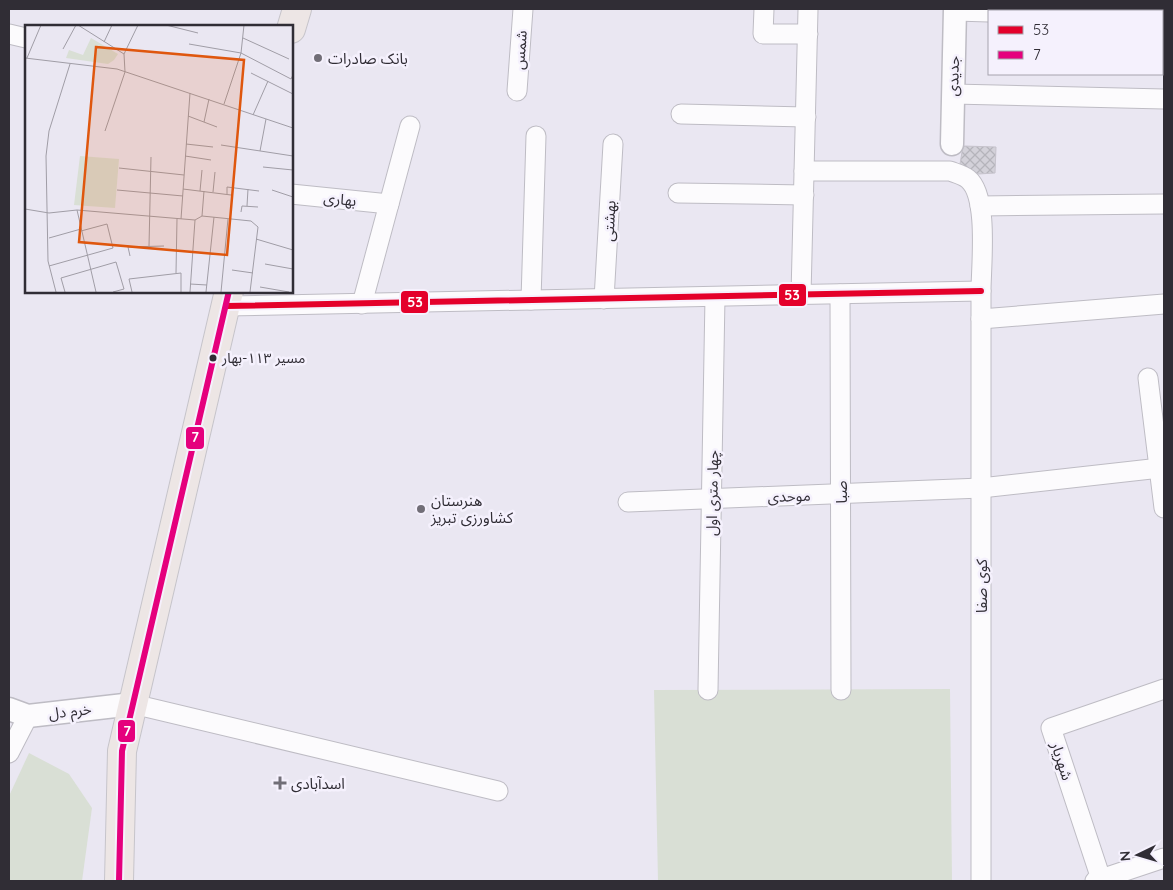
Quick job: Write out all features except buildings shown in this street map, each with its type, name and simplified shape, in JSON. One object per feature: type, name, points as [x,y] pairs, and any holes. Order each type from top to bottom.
[{"type":"main road","points":[[292,25],[297,9]]},
{"type":"main road","points":[[119,881],[122,751],[227,299]]},
{"type":"street","name":"شمس","points":[[517,90],[523,9]]},
{"type":"street","points":[[764,9],[763,34],[808,34]]},
{"type":"street","points":[[801,295],[808,10]]},
{"type":"street","points":[[955,10],[988,12]]},
{"type":"street","name":"جدیدی","points":[[952,144],[955,10]]},
{"type":"street","points":[[9,34],[25,38]]},
{"type":"street","points":[[953,94],[1164,99]]},
{"type":"street","points":[[681,114],[806,117]]},
{"type":"street","points":[[362,304],[410,126]]},
{"type":"street","points":[[531,300],[536,136]]},
{"type":"street","name":"بهشتی","points":[[604,299],[613,144]]},
{"type":"street","points":[[804,171],[950,171],[952,144]]},
{"type":"street","name":"کوی صفا","points":[[950,171],[969,179],[978,195],[983,227],[980,292],[981,881]]},
{"type":"street","points":[[678,193],[804,195]]},
{"type":"street","name":"بهاری","points":[[292,194],[389,204]]},
{"type":"street","points":[[980,206],[1164,204]]},
{"type":"street","points":[[227,299],[362,304],[980,292]]},
{"type":"street","name":"صبا","points":[[840,294],[841,690]]},
{"type":"street","name":"چهار متری اول","points":[[708,690],[715,297]]},
{"type":"street","points":[[981,319],[1164,304]]},
{"type":"street","points":[[1148,378],[1164,508]]},
{"type":"street","name":"موحدی","points":[[628,502],[981,488],[1160,468]]},
{"type":"street","name":"شهریار","points":[[1098,880],[1051,728],[1164,689]]},
{"type":"street","points":[[133,704],[498,791]]},
{"type":"street","name":"خرم دل","points":[[18,712],[133,704]]},
{"type":"street","points":[[9,753],[18,712]]},
{"type":"street","points":[[1098,880],[1164,858]]},
{"type":"shaded area","points":[[950,689],[952,881],[658,881],[654,690]]},
{"type":"shaded area","points":[[29,753],[69,774],[92,808],[82,881],[9,881],[9,796]]},
{"type":"transit line","name":"53","points":[[226,306],[981,291]]},
{"type":"transit line","name":"7","points":[[119,881],[122,751],[229,292]]},
{"type":"place","name":"بانک صادرات","points":[[318,58]]},
{"type":"place","name":"مسیر ۱۱۳-بهار","points":[[213,358]]},
{"type":"place","name":"هنرستان کشاورزی تبریز","points":[[421,509]]},
{"type":"place","name":"اسدآبادی","points":[[280,783]]}]
